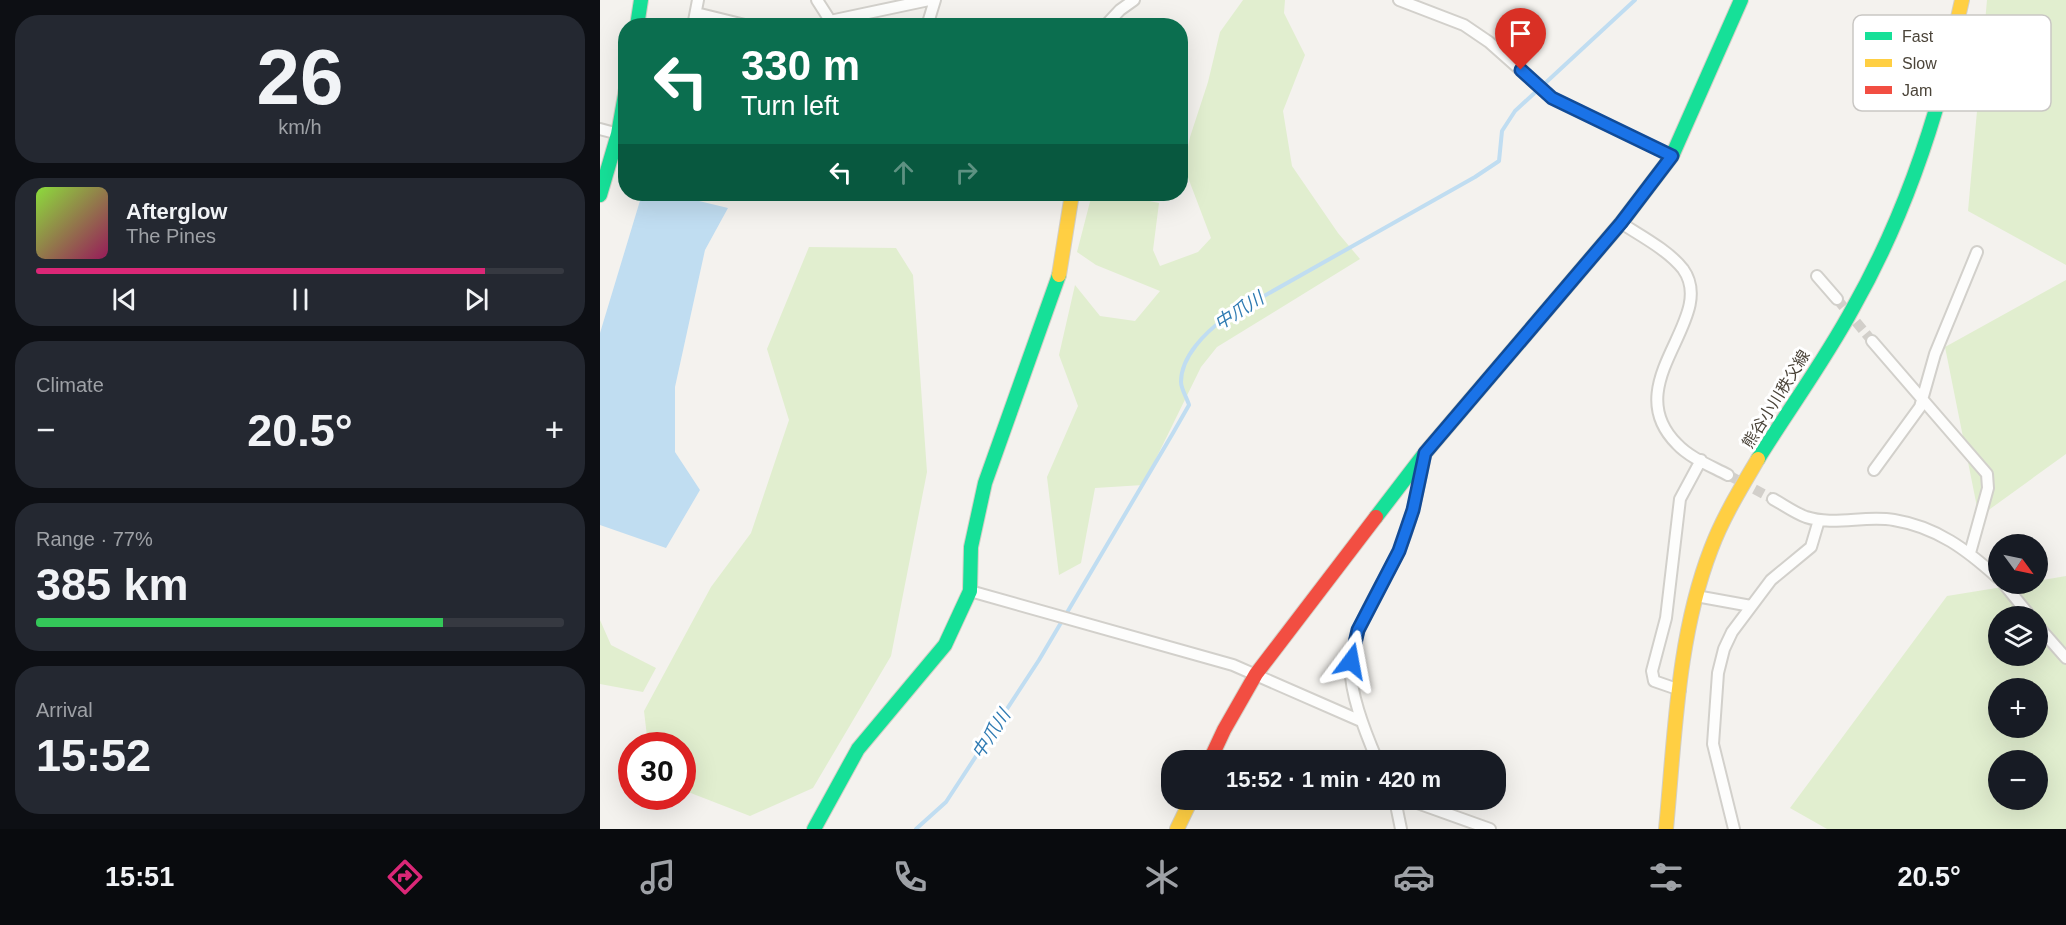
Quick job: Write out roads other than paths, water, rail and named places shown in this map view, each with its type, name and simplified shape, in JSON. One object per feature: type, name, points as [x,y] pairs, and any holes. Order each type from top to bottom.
[{"type":"street","points":[[638,18],[641,0]]},
{"type":"street","points":[[695,18],[698,0]]},
{"type":"street","points":[[817,0],[829,18]]},
{"type":"street","points":[[853,18],[929,0]]},
{"type":"street","points":[[929,18],[935,0]]},
{"type":"street","points":[[1112,18],[1134,0]]},
{"type":"street","points":[[1399,0],[1464,26],[1489,42],[1552,98],[1672,156]]},
{"type":"street","points":[[1215,750],[1256,674],[1425,453],[1621,223],[1672,156],[1741,0]]},
{"type":"street","name":"熊谷小川秩父線","points":[[1959,15],[1962,0]]},
{"type":"street","points":[[696,13],[716,18]]},
{"type":"street","name":"熊谷小川秩父線","points":[[1666,829],[1680,690],[1696,596],[1710,552],[1728,510],[1794,399],[1851,312],[1896,223],[1915,177],[1936,111]]},
{"type":"street","points":[[600,129],[618,134]]},
{"type":"street","points":[[600,195],[618,146]]},
{"type":"street","points":[[814,829],[858,749],[945,645],[970,591],[971,547],[986,483],[1059,276],[1071,201]]},
{"type":"street","points":[[1621,223],[1671,257],[1684,270],[1690,286],[1688,306],[1680,336],[1665,360],[1657,400],[1661,418],[1675,443],[1728,475]]},
{"type":"street","points":[[1874,470],[1914,417],[1922,401],[1935,354],[1977,252]]},
{"type":"street","points":[[1817,276],[1837,299]]},
{"type":"street","points":[[1872,341],[1987,474],[1988,488],[1970,553]]},
{"type":"street","points":[[1373,750],[1361,721],[1351,661],[1358,630],[1399,551],[1413,510],[1425,453]]},
{"type":"street","points":[[1680,690],[1654,681],[1652,671],[1666,618],[1680,499],[1701,460]]},
{"type":"street","points":[[1773,499],[1805,517],[1819,520],[1892,520],[1941,534],[1970,553],[1988,569]]},
{"type":"street","points":[[1734,829],[1718,769],[1713,729],[1718,673],[1724,649],[1732,632],[1771,580],[1810,547],[1819,520]]},
{"type":"street","points":[[970,591],[1233,665],[1361,721]]},
{"type":"street","points":[[2012,594],[2022,606]]},
{"type":"street","points":[[1696,596],[1751,606]]},
{"type":"street","points":[[2048,638],[2066,658]]},
{"type":"street","points":[[1177,829],[1186,810]]},
{"type":"street","points":[[1397,810],[1401,829]]},
{"type":"street","points":[[1437,810],[1490,829]]},
{"type":"water","points":[[640,201],[699,201],[728,208],[705,250],[675,387],[675,452],[700,490],[666,548],[600,525],[600,333]]},
{"type":"waterway","name":"中爪川","points":[[916,829],[946,802],[1039,660],[1173,433],[1189,405],[1181,385],[1182,372],[1196,346],[1225,318],[1475,177],[1499,161],[1502,131],[1515,111],[1635,0]]},
{"type":"tunnel","points":[[1837,299],[1872,341]]},
{"type":"tunnel","points":[[1728,475],[1773,499]]}]
